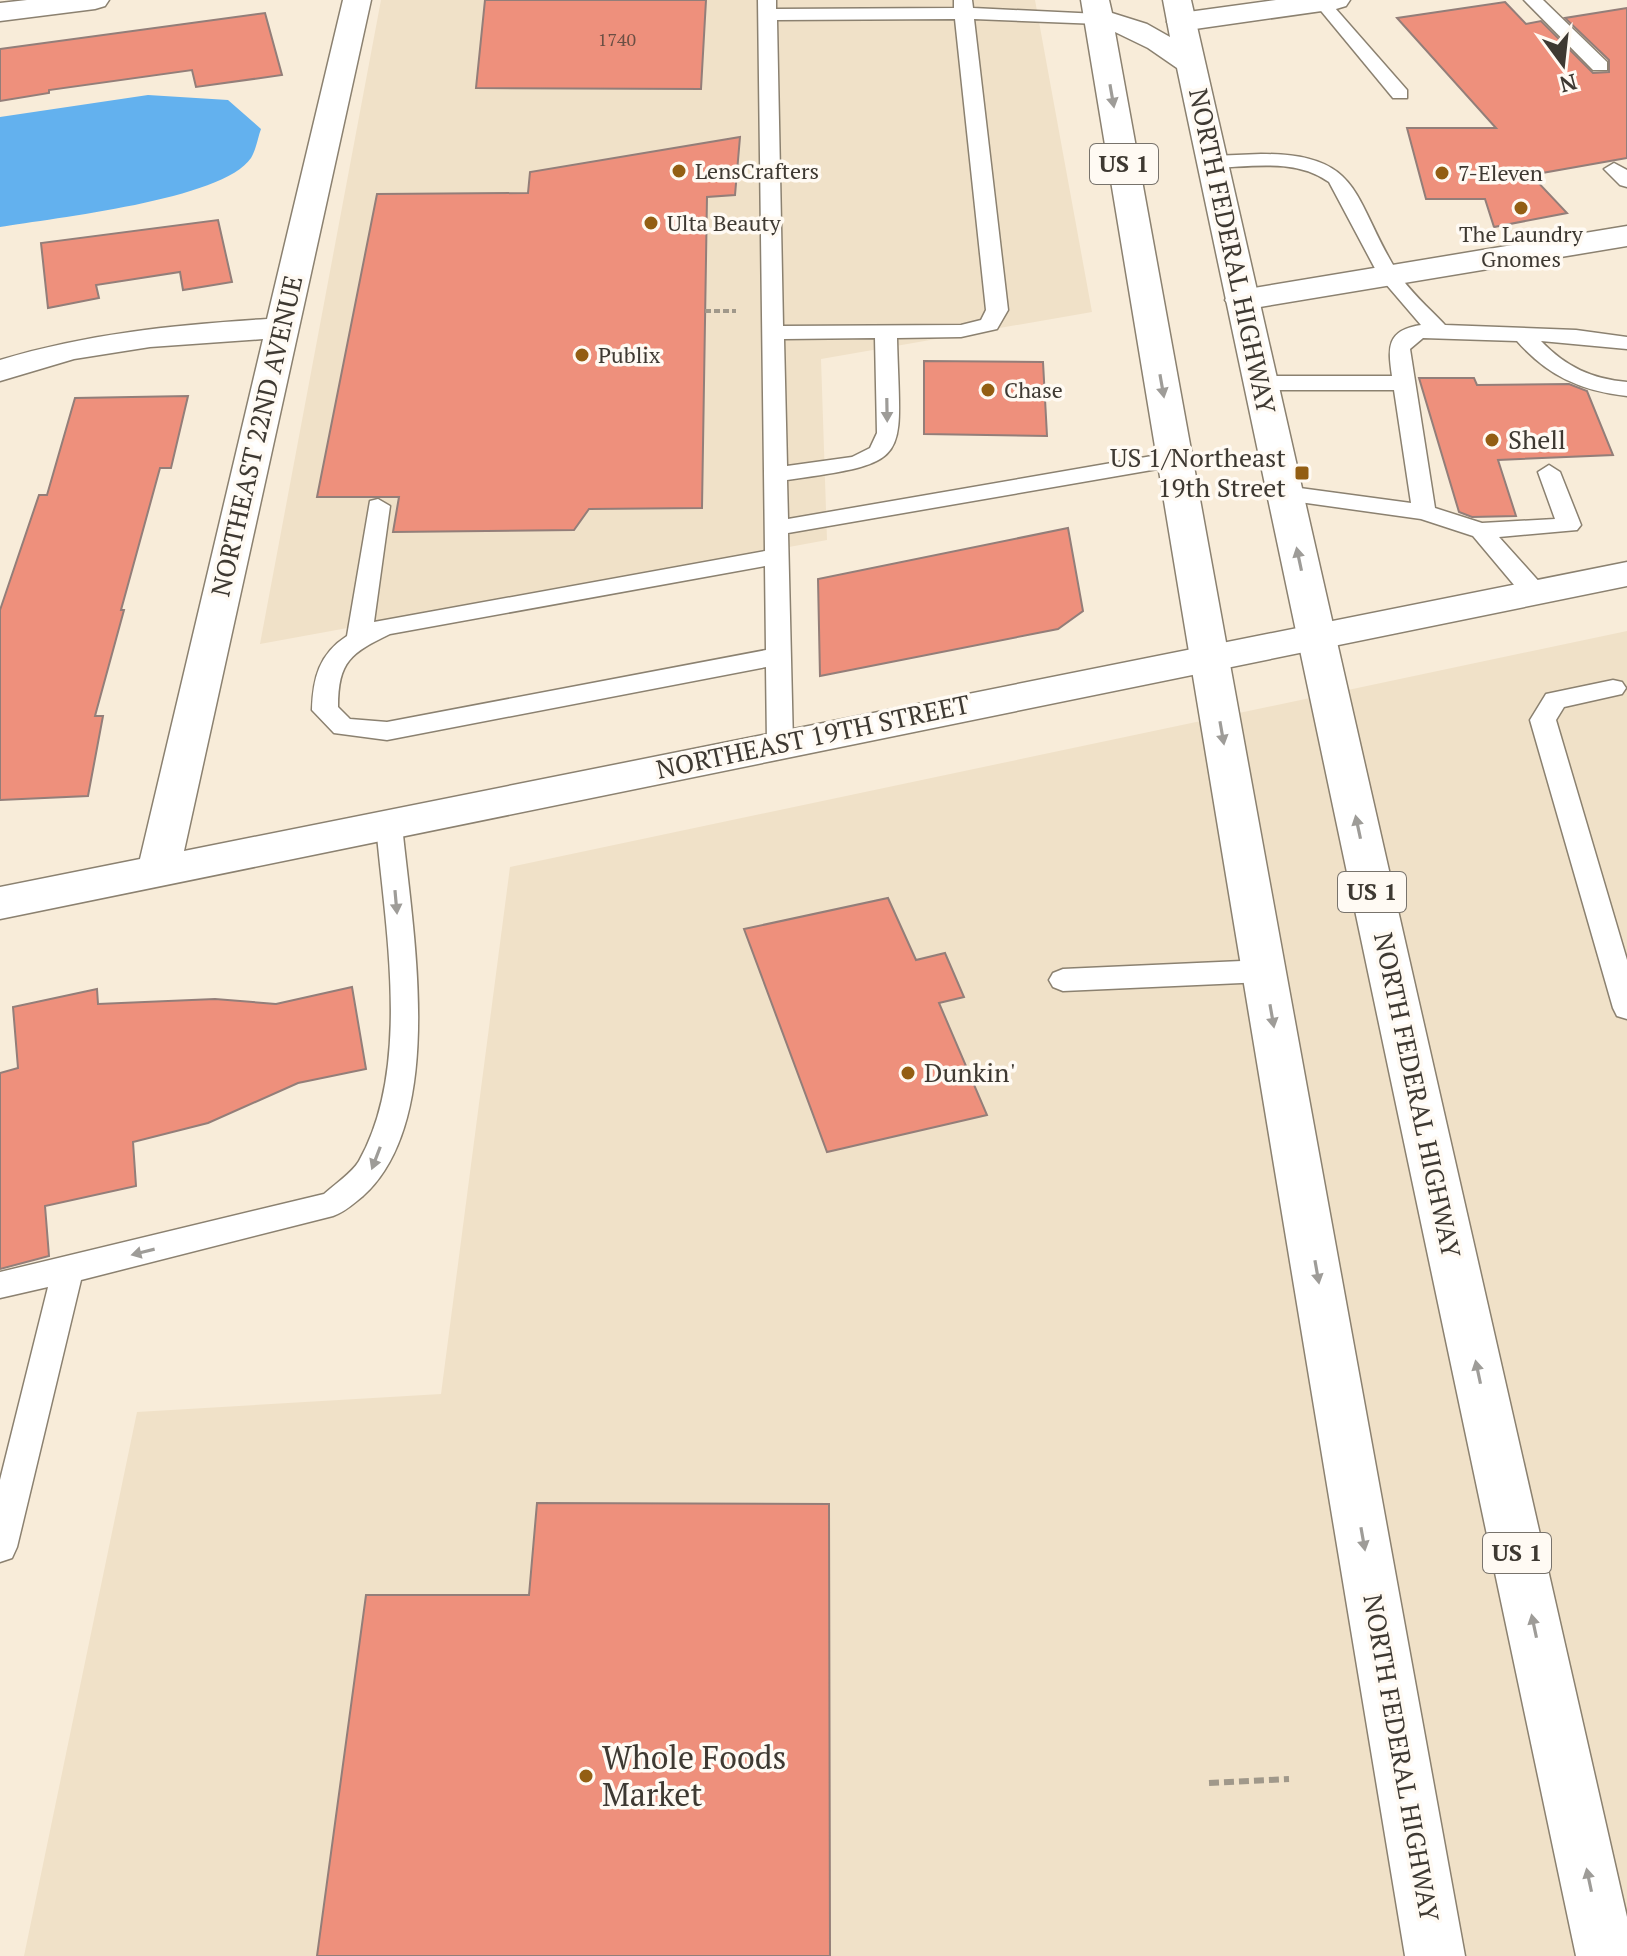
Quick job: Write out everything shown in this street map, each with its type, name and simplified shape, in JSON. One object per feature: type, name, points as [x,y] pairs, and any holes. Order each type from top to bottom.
[{"type":"main road","points":[[0,12],[95,0]]},
{"type":"main road","name":"NORTHEAST 22ND AVENUE","points":[[158,872],[357,0]]},
{"type":"main road","points":[[1179,11],[1328,1]]},
{"type":"main road","points":[[1097,10],[1150,34],[1191,64]]},
{"type":"main road","name":"NORTH FEDERAL HIGHWAY","points":[[1097,10],[1435,1956]]},
{"type":"main road","name":"NORTH FEDERAL HIGHWAY","points":[[1179,11],[1606,1956]]},
{"type":"main road","points":[[1242,300],[1627,236]]},
{"type":"main road","points":[[0,371],[69,350],[150,337],[281,328]]},
{"type":"main road","name":"NORTHEAST 19TH STREET","points":[[0,903],[1208,656],[1627,574]]},
{"type":"lane","points":[[1533,0],[1600,66]]},
{"type":"lane","points":[[1328,1],[1400,94]]},
{"type":"lane","points":[[773,333],[961,331],[989,324],[997,310],[964,6]]},
{"type":"lane","points":[[780,744],[767,7],[964,6],[1097,10]]},
{"type":"lane","points":[[1212,162],[1310,163],[1326,168],[1337,179],[1389,276],[1441,334]]},
{"type":"lane","points":[[1424,512],[1399,349],[1403,340],[1419,331],[1576,336],[1627,343]]},
{"type":"lane","points":[[775,475],[858,463],[880,452],[888,433],[886,332]]},
{"type":"lane","points":[[1524,335],[1547,363],[1588,383],[1627,389]]},
{"type":"lane","points":[[1261,383],[1405,383]]},
{"type":"lane","points":[[776,528],[1175,459]]},
{"type":"lane","points":[[1285,493],[1424,512],[1481,531],[1569,525],[1549,472]]},
{"type":"lane","points":[[359,639],[378,506]]},
{"type":"lane","points":[[1481,531],[1534,592]]},
{"type":"lane","points":[[777,556],[384,627],[343,646],[324,679],[325,710],[343,727],[387,731],[779,656]]},
{"type":"lane","points":[[1613,688],[1555,700],[1543,720],[1627,1008]]},
{"type":"lane","points":[[0,1285],[333,1204],[371,1170],[399,1095],[405,996],[389,825]]},
{"type":"lane","points":[[1063,980],[1264,971]]},
{"type":"lane","points":[[0,1547],[68,1270]]},
{"type":"path","points":[[1209,1783],[1289,1779]]},
{"type":"shaded area","points":[[381,0],[1035,0],[1092,312],[821,359],[827,540],[260,644]]},
{"type":"shaded area","points":[[1627,631],[1627,1956],[24,1956],[137,1412],[441,1394],[510,867]]},
{"type":"water","points":[[148,95],[228,100],[261,129],[251,158],[234,173],[173,196],[0,227],[0,117]]},
{"type":"building","points":[[485,0],[706,0],[701,89],[476,88]]},
{"type":"building","points":[[1505,2],[1526,24],[1541,21],[1593,73],[1609,72],[1609,60],[1565,18],[1627,8],[1627,158],[1531,175],[1567,213],[1494,227],[1485,199],[1426,199],[1407,128],[1496,128],[1397,18]]},
{"type":"building","points":[[265,13],[282,75],[196,87],[192,70],[49,90],[49,93],[0,101],[0,49]]},
{"type":"building","points":[[740,137],[735,195],[707,197],[702,508],[589,509],[574,530],[393,532],[399,497],[317,497],[377,194],[528,193],[530,172]]},
{"type":"building","points":[[218,220],[232,282],[183,290],[180,272],[96,285],[99,298],[48,308],[41,243]]},
{"type":"building","points":[[924,361],[1043,362],[1047,436],[924,434]]},
{"type":"building","name":"Shell","points":[[1419,378],[1474,378],[1477,385],[1569,384],[1587,391],[1613,455],[1498,460],[1516,516],[1472,517],[1459,512]]},
{"type":"building","points":[[188,396],[171,468],[160,468],[121,610],[124,610],[95,716],[103,716],[88,796],[0,800],[0,610],[39,495],[47,495],[75,398]]},
{"type":"building","points":[[1068,528],[1083,611],[1058,629],[820,676],[818,579]]},
{"type":"building","points":[[888,898],[916,960],[945,953],[964,997],[939,1003],[987,1115],[827,1152],[744,929]]},
{"type":"building","points":[[352,987],[366,1069],[298,1083],[208,1123],[133,1142],[136,1186],[45,1206],[49,1256],[0,1269],[0,1073],[18,1068],[13,1007],[97,989],[98,1004],[215,999],[276,1004]]},
{"type":"building","name":"Whole Foods Market","points":[[537,1503],[829,1504],[830,1956],[317,1956],[366,1595],[529,1595]]},
{"type":"place","name":"LensCrafters","points":[[679,171]]},
{"type":"place","name":"7-Eleven","points":[[1442,173]]},
{"type":"place","name":"The Laundry Gnomes","points":[[1521,208]]},
{"type":"place","name":"Ulta Beauty","points":[[651,223]]},
{"type":"place","name":"Publix","points":[[582,355]]},
{"type":"place","name":"Chase","points":[[988,390]]},
{"type":"place","name":"Shell","points":[[1492,440]]},
{"type":"place","name":"US 1/Northeast 19th Street","points":[[1302,473]]},
{"type":"place","name":"Dunkin'","points":[[908,1073]]},
{"type":"place","name":"Whole Foods Market","points":[[586,1776]]}]
